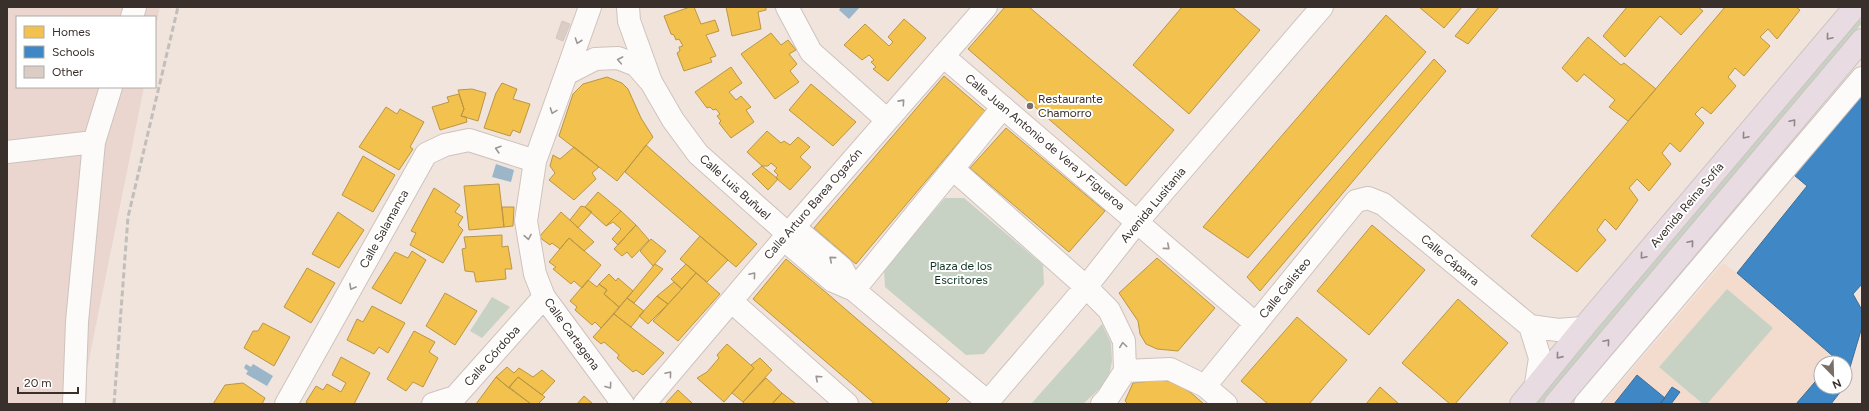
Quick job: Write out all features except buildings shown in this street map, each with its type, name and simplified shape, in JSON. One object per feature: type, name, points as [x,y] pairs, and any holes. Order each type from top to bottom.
[{"type":"highway","name":"Avenida Reina Sofía","points":[[1521,404],[1582,328],[1855,7]]},
{"type":"highway","points":[[1555,404],[1862,40]]},
{"type":"street","name":"Calle Cartagena","points":[[590,7],[535,161],[526,221],[535,274],[544,297],[623,404]]},
{"type":"street","name":"Calle Luis Buñuel","points":[[628,7],[629,21],[651,82],[674,120],[698,154],[788,234]]},
{"type":"street","points":[[787,7],[811,52],[886,119]]},
{"type":"street","name":"Calle Arturo Barea Ogazón","points":[[644,404],[886,119],[986,7]]},
{"type":"street","name":"Avenida Lusitania","points":[[988,403],[1086,287],[1138,221],[1322,7]]},
{"type":"street","name":"Calle Juan Antonio de Vera y Figueroa","points":[[943,56],[1138,221],[1256,324]]},
{"type":"street","points":[[566,74],[595,59],[618,58],[636,65],[651,82]]},
{"type":"street","points":[[1585,404],[1862,78]]},
{"type":"street","points":[[74,404],[77,322],[94,142],[111,88]]},
{"type":"street","points":[[854,290],[1003,107]]},
{"type":"street","name":"Calle Salamanca","points":[[286,404],[426,154],[445,145],[468,140],[535,161]]},
{"type":"street","points":[[7,152],[94,142]]},
{"type":"street","points":[[953,168],[1086,287],[1109,310],[1124,342],[1125,372],[1102,404]]},
{"type":"street","name":"Calle Galisteo","points":[[1205,386],[1356,200],[1368,198]]},
{"type":"street","name":"Calle Cáparra","points":[[1368,198],[1383,204],[1530,326]]},
{"type":"street","points":[[788,234],[801,233],[842,268],[854,290],[988,403]]},
{"type":"street","name":"Calle Córdoba","points":[[433,404],[455,398],[544,297]]},
{"type":"street","points":[[731,302],[844,403]]},
{"type":"street","points":[[1536,384],[1540,358],[1530,326],[1558,330],[1582,328]]},
{"type":"street","points":[[1125,372],[1170,369],[1205,386],[1226,404]]},
{"type":"shaded area","points":[[7,7],[160,7],[156,25],[156,16],[16,16],[16,88],[144,88],[80,404],[7,404]]},
{"type":"shaded area","points":[[1862,94],[1862,284],[1853,294],[1862,310],[1862,320],[1848,355],[1813,355],[1813,395],[1838,395],[1831,404],[1602,404],[1723,263],[1737,273],[1807,187],[1794,175]]},
{"type":"green space","points":[[1859,18],[1862,23],[1541,404],[1534,404]]},
{"type":"green space","name":"Plaza de los Escritores","points":[[945,198],[964,198],[1043,265],[1044,284],[984,354],[966,355],[885,287],[884,270]]},
{"type":"green space","points":[[1727,289],[1773,328],[1707,404],[1703,404],[1659,367]]},
{"type":"green space","points":[[492,297],[510,307],[482,338],[470,331]]},
{"type":"green space","points":[[1102,324],[1111,343],[1112,361],[1108,381],[1083,404],[1031,404]]},
{"type":"water","points":[[841,7],[860,7],[849,19],[839,10]]},
{"type":"water","points":[[496,164],[514,170],[511,182],[492,177]]},
{"type":"water","points":[[246,364],[251,367],[253,364],[273,376],[267,386],[246,374],[248,371],[244,368]]},
{"type":"railway","points":[[114,404],[128,217],[178,7]]},
{"type":"place","name":"Restaurante Chamorro","points":[[1030,106]]}]
